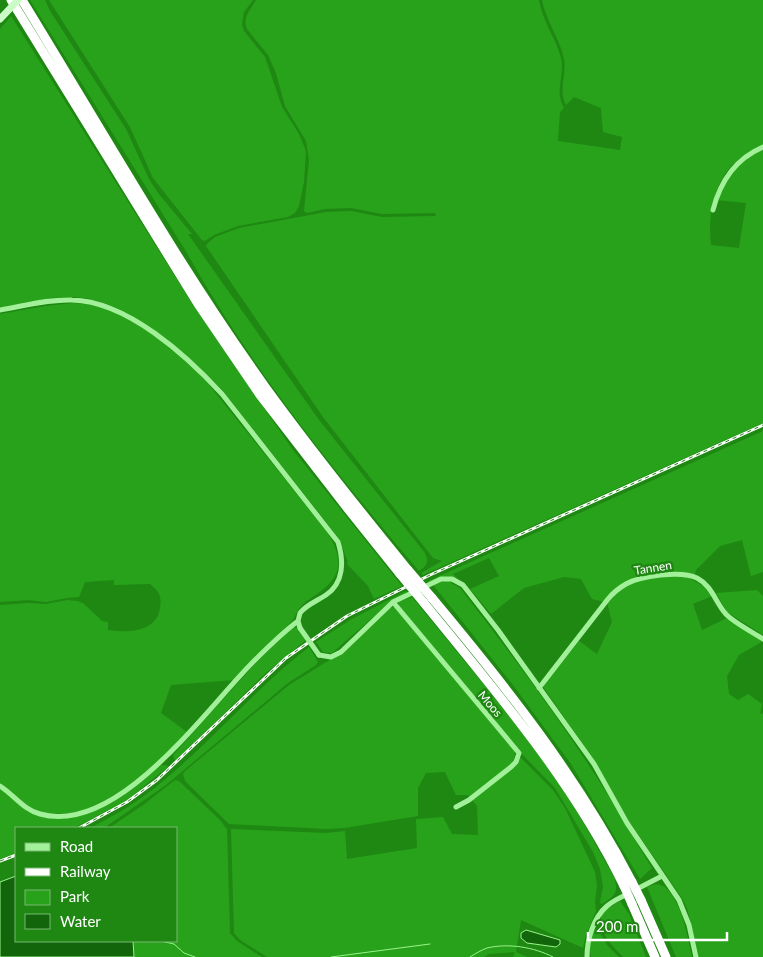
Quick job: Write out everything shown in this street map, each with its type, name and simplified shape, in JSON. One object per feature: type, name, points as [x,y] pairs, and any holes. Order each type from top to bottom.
[{"type":"highway","points":[[12,0],[194,296],[260,395],[331,488],[506,688],[566,769],[596,816],[628,884],[666,957]]},
{"type":"highway","points":[[22,0],[164,232],[265,387],[404,572]]},
{"type":"highway","points":[[637,902],[655,957]]},
{"type":"street","points":[[0,20],[18,0]]},
{"type":"street","points":[[713,210],[717,194],[730,172],[745,157],[763,147]]},
{"type":"street","points":[[0,310],[46,302],[73,300],[92,302],[110,307],[149,330],[191,363],[222,394],[338,542],[343,567],[339,579],[328,594],[302,610],[298,621],[300,628],[319,655],[331,657],[341,652],[393,602],[441,579],[452,579],[463,584],[594,764],[627,823],[670,885],[684,911],[696,957]]},
{"type":"street","name":"Tannen","points":[[539,688],[608,599],[621,587],[637,579],[676,575],[695,577],[707,585],[727,616],[763,639]]},
{"type":"street","name":"Moos","points":[[393,602],[519,753],[516,762],[511,768],[469,800],[456,807]]},
{"type":"street","points":[[0,786],[38,814],[55,816],[90,810],[122,794],[156,768],[253,662],[298,621]]},
{"type":"street","points":[[587,957],[589,936],[603,910],[615,900],[662,876]]},
{"type":"green space","points":[[30,0],[45,0],[50,11],[126,129],[149,179],[158,193],[192,234],[188,234],[319,420],[425,553],[427,561],[422,569],[419,571],[356,495],[266,378],[212,296]]},
{"type":"green space","points":[[49,0],[253,0],[244,12],[242,24],[244,31],[265,57],[282,107],[299,134],[306,151],[304,182],[299,206],[295,213],[288,217],[238,226],[214,235],[205,241],[202,240],[153,178],[130,127]]},
{"type":"green space","points":[[256,0],[539,0],[543,15],[559,51],[562,64],[560,96],[564,108],[560,112],[558,141],[620,150],[622,137],[603,132],[601,108],[574,97],[566,105],[563,94],[564,59],[542,0],[763,0],[763,145],[744,156],[728,170],[715,196],[710,226],[711,245],[739,248],[746,203],[717,200],[725,183],[735,170],[763,148],[763,423],[423,575],[421,573],[442,561],[433,558],[323,417],[206,246],[215,237],[239,228],[326,212],[351,211],[382,217],[436,216],[435,213],[382,214],[351,208],[325,209],[307,213],[304,211],[309,160],[306,141],[285,106],[276,73],[268,55],[247,29],[246,17]]},
{"type":"green space","points":[[11,16],[195,308],[293,450],[402,586],[374,599],[368,586],[347,564],[348,562],[340,541],[330,527],[224,392],[192,361],[137,319],[112,306],[86,298],[54,298],[0,308],[0,29]]},
{"type":"green space","points":[[73,303],[106,308],[136,323],[173,351],[205,380],[325,529],[337,554],[338,569],[335,577],[329,584],[302,606],[294,619],[234,680],[171,685],[161,713],[187,732],[143,775],[110,800],[92,808],[73,813],[47,813],[27,806],[0,784],[0,605],[46,604],[67,600],[77,601],[83,603],[102,621],[108,622],[108,630],[132,631],[148,626],[153,622],[158,616],[161,604],[159,594],[150,584],[114,585],[114,580],[85,582],[79,597],[46,602],[28,600],[0,602],[0,314]]},
{"type":"green space","points":[[763,431],[763,572],[751,576],[742,540],[720,546],[696,570],[695,575],[669,573],[640,576],[624,583],[604,602],[592,599],[581,579],[564,577],[524,588],[491,614],[470,589],[499,576],[489,558],[453,574],[457,578],[451,583],[460,588],[527,676],[614,804],[652,868],[640,879],[571,764],[513,685],[428,581]]},
{"type":"green space","points":[[682,576],[699,583],[712,596],[693,604],[702,630],[727,618],[763,641],[739,655],[727,676],[729,694],[738,700],[748,694],[762,704],[760,713],[763,714],[763,957],[699,957],[687,908],[682,898],[629,821],[596,763],[544,688],[544,685],[579,641],[597,654],[612,622],[607,602],[616,594],[624,588],[642,581]]},
{"type":"green space","points":[[757,590],[763,596],[763,635],[727,612],[716,593]]},
{"type":"green space","points":[[406,591],[332,653],[323,652],[316,642],[350,620]]},
{"type":"green space","points":[[412,597],[502,708],[562,788],[614,877],[615,893],[602,904],[600,903],[603,886],[600,869],[593,852],[555,788],[520,752],[399,606],[399,602]]},
{"type":"green space","points":[[394,607],[401,613],[515,752],[514,761],[470,798],[468,795],[456,795],[445,772],[426,773],[418,788],[418,816],[344,828],[326,829],[229,824],[185,781],[183,774],[185,771],[289,685],[341,653],[390,608]]},
{"type":"green space","points":[[293,627],[297,628],[306,640],[267,672],[175,761],[173,755],[255,664]]},
{"type":"green space","points":[[309,647],[318,662],[288,683],[166,785],[105,827],[92,827],[128,807],[155,788]]},
{"type":"green space","points":[[519,758],[553,790],[565,808],[595,872],[597,886],[596,911],[583,948],[521,920],[516,952],[527,957],[513,957],[515,952],[489,954],[484,957],[267,957],[240,940],[234,933],[231,829],[326,833],[345,831],[347,859],[417,848],[416,819],[443,817],[452,834],[478,835],[477,806],[472,800],[512,768]]},
{"type":"green space","points":[[161,765],[169,766],[126,801],[76,827],[15,827],[15,853],[0,859],[0,789],[38,815],[54,819],[70,818],[87,813],[120,796]]},
{"type":"green space","points":[[175,780],[179,781],[221,821],[227,830],[230,933],[237,941],[262,957],[134,957],[133,942],[178,942],[178,827],[110,827]]},
{"type":"green space","points":[[656,884],[666,888],[681,912],[692,957],[676,957],[647,887]]},
{"type":"green space","points":[[620,901],[629,914],[646,957],[623,957],[604,934],[601,916],[607,909]]},
{"type":"green space","points":[[598,929],[607,945],[619,957],[591,957],[589,947],[594,930]]},
{"type":"water","points":[[15,876],[15,942],[133,942],[134,957],[0,957],[0,882]]},
{"type":"water","points":[[526,930],[560,940],[560,944],[556,947],[527,943],[521,938],[521,933]]},
{"type":"waterway","points":[[165,942],[174,944],[184,953],[195,957]]},
{"type":"waterway","points":[[331,957],[430,944]]},
{"type":"waterway","points":[[470,957],[487,948],[504,946],[529,948],[553,957]]},
{"type":"railway","points":[[81,827],[127,802],[157,780],[286,658],[347,616],[430,575],[763,425]]},
{"type":"railway","points":[[0,861],[15,855]]}]
